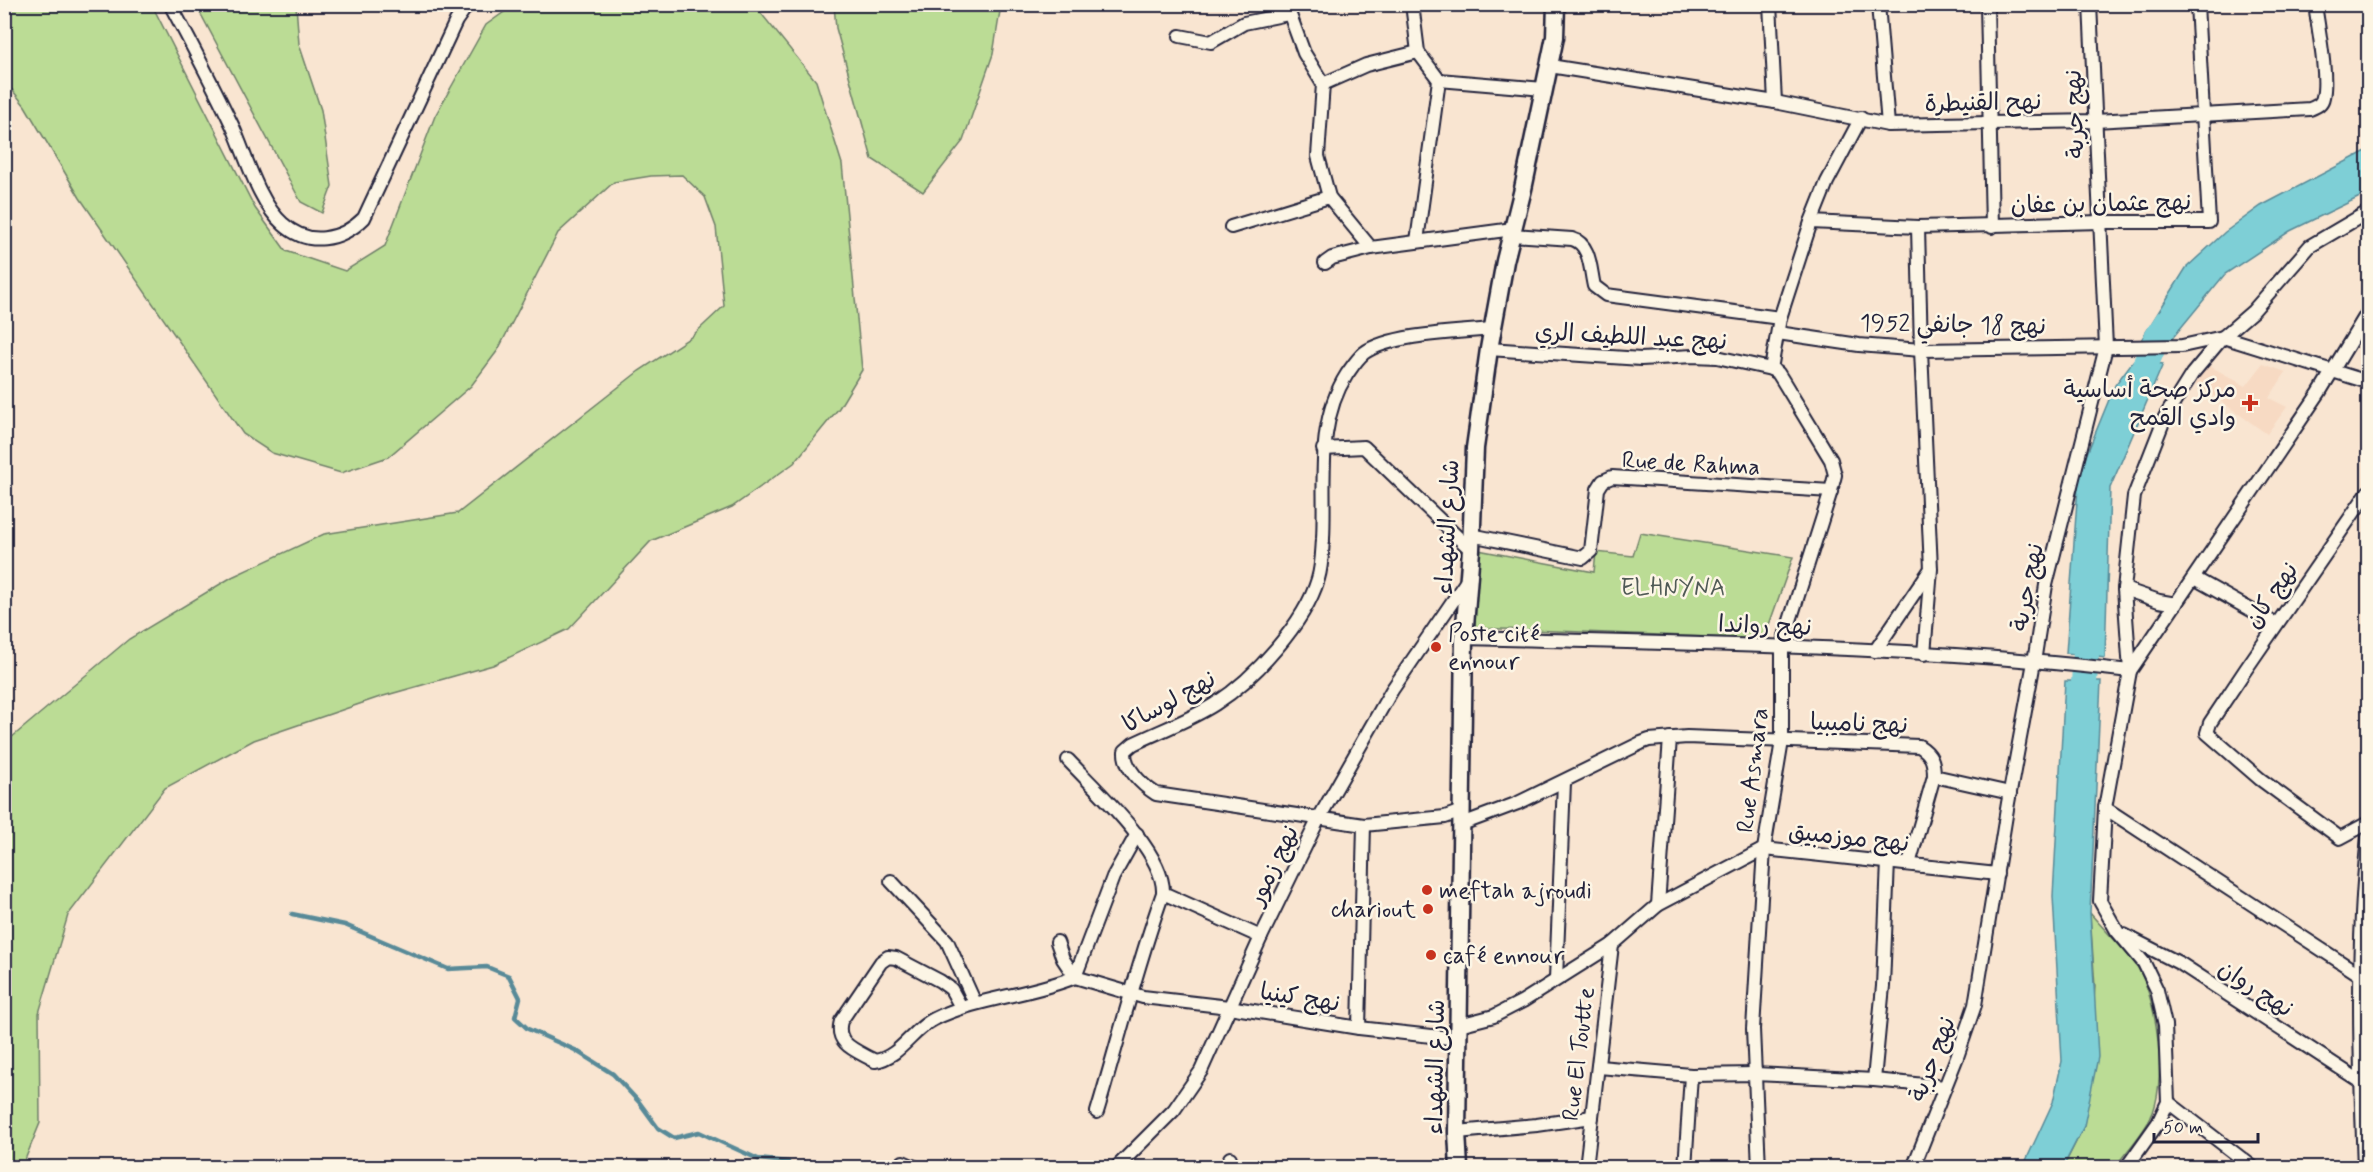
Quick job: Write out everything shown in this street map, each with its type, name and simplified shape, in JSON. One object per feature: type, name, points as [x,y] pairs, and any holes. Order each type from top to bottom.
[{"type":"main road","name":"شارع الشهداء","points":[[1459,1167],[1457,1132],[1464,638],[1476,436],[1489,349],[1512,232],[1550,66],[1555,37],[1556,4]]},
{"type":"street","points":[[170,4],[200,58],[266,202],[282,224],[297,234],[315,240],[339,236],[356,226],[364,218],[456,21],[468,4]]},
{"type":"street","points":[[1412,4],[1418,52],[1439,80],[1417,241]]},
{"type":"street","points":[[1770,4],[1775,102]]},
{"type":"street","points":[[1878,4],[1888,125]]},
{"type":"street","points":[[1988,4],[1992,227]]},
{"type":"street","name":"نهج جربة","points":[[1912,1167],[1975,1005],[2046,585],[2106,347],[2090,4]]},
{"type":"street","name":"نهج عثمان بن عفان","points":[[1811,222],[1918,227],[1992,227],[2101,222],[2209,222],[2197,4]]},
{"type":"street","name":"نهح القنيطرة","points":[[1550,66],[1775,102],[1888,125],[2095,121],[2310,109],[2319,106],[2323,99],[2324,83],[2315,4]]},
{"type":"street","points":[[1180,36],[1211,42],[1244,23],[1287,9],[1304,53],[1323,84],[1318,156],[1329,197],[1371,248]]},
{"type":"street","points":[[1323,84],[1366,65],[1418,52]]},
{"type":"street","points":[[1439,80],[1544,89]]},
{"type":"street","points":[[1771,369],[1780,318],[1811,222],[1827,182],[1861,118]]},
{"type":"street","points":[[1231,227],[1329,197]]},
{"type":"street","points":[[2126,1167],[2158,1123],[2168,1102],[2164,1025],[2157,990],[2144,963],[2117,931],[2100,901],[2105,808],[2130,671],[2124,589],[2134,496],[2150,450],[2165,417],[2192,374],[2223,337],[2253,311],[2310,246],[2368,212]]},
{"type":"street","points":[[1918,227],[1931,569],[1924,654]]},
{"type":"street","points":[[1325,263],[1332,258],[1371,248],[1417,241],[1512,232],[1572,239],[1581,242],[1586,249],[1594,286],[1606,296],[1780,318]]},
{"type":"street","points":[[2130,671],[2333,372],[2368,312]]},
{"type":"street","name":"نهج لوساكا","points":[[1462,817],[1364,825],[1156,794],[1144,786],[1130,768],[1125,752],[1133,744],[1206,709],[1228,694],[1267,658],[1290,633],[1304,613],[1318,579],[1322,560],[1323,449],[1333,404],[1339,387],[1363,354],[1387,343],[1406,339],[1493,329]]},
{"type":"street","name":"نهج 18 جانفي 1952","points":[[1778,333],[1859,345],[1921,350],[2182,346],[2223,337]]},
{"type":"street","points":[[2223,337],[2368,382]]},
{"type":"street","name":"نهج عبد اللطيف الري","points":[[1489,349],[1641,359],[1711,357],[1771,369]]},
{"type":"street","name":"Rue Asmara","points":[[1759,1167],[1753,1029],[1764,849],[1782,741],[1782,646],[1835,475],[1831,460],[1784,381],[1778,373],[1771,369]]},
{"type":"street","points":[[1323,449],[1364,447],[1471,542]]},
{"type":"street","name":"Rue de Rahma","points":[[1471,542],[1586,556],[1591,551],[1599,484],[1612,477],[1831,491]]},
{"type":"street","name":"نهج كان","points":[[2368,492],[2276,624],[2210,723],[2206,733],[2232,756],[2340,838],[2368,823]]},
{"type":"street","points":[[1875,651],[1931,569]]},
{"type":"street","name":"نهج زمور","points":[[1116,1167],[1153,1133],[1201,1071],[1261,937],[1319,818],[1392,690],[1468,578]]},
{"type":"street","points":[[2194,578],[2276,624]]},
{"type":"street","points":[[2124,589],[2176,604]]},
{"type":"street","name":"نهج رواندا","points":[[1464,638],[1782,646],[2065,664],[2130,671]]},
{"type":"street","points":[[1658,905],[1670,738]]},
{"type":"street","name":"نهج ناميبيا","points":[[1462,817],[1518,803],[1641,743],[1670,738],[1919,746],[1927,751],[1934,761],[1934,776]]},
{"type":"street","points":[[1068,760],[1137,834],[1162,875],[1163,892],[1142,951],[1097,1112]]},
{"type":"street","points":[[1909,864],[1934,776],[2010,793]]},
{"type":"street","points":[[1556,980],[1564,782]]},
{"type":"street","points":[[2105,808],[2364,978]]},
{"type":"street","name":"نهج كينيا","points":[[1075,978],[1131,994],[1359,1028],[1364,825]]},
{"type":"street","points":[[1075,978],[1113,877],[1137,834]]},
{"type":"street","points":[[2364,1167],[2365,871],[2368,837]]},
{"type":"street","name":"نهج موزمبيق","points":[[1459,1032],[1524,1001],[1612,945],[1658,905],[1764,849],[1997,873]]},
{"type":"street","points":[[1874,1080],[1883,986],[1888,861]]},
{"type":"street","points":[[891,881],[947,941],[975,1002]]},
{"type":"street","points":[[1163,892],[1261,937]]},
{"type":"street","name":"نهج روان","points":[[2117,931],[2181,964],[2365,1085]]},
{"type":"street","points":[[1057,942],[1063,959],[1075,978]]},
{"type":"street","name":"Rue El Toutte","points":[[1586,1167],[1612,945]]},
{"type":"street","points":[[960,1007],[951,989],[940,981],[896,958],[888,957],[881,962],[841,1021],[838,1031],[842,1041],[875,1061],[882,1060],[901,1048],[916,1031],[960,1007],[1046,988],[1075,978]]},
{"type":"street","points":[[1359,1028],[1459,1032]]},
{"type":"street","points":[[1599,1067],[1691,1075],[1755,1074],[1874,1080],[1945,1087]]},
{"type":"street","points":[[1685,1167],[1691,1075]]},
{"type":"street","points":[[2168,1102],[2254,1167]]},
{"type":"street","points":[[1457,1132],[1537,1125],[1592,1117]]},
{"type":"street","points":[[903,1162],[917,1167]]},
{"type":"shaded area","name":"مركز صحة أساسية وادي القمح","points":[[2263,364],[2286,372],[2269,398],[2287,407],[2267,434],[2195,383],[2208,365],[2246,386]]},
{"type":"green space","points":[[749,4],[756,7],[816,81],[842,164],[862,370],[839,408],[794,463],[732,507],[651,541],[569,629],[493,665],[380,697],[254,740],[165,788],[68,915],[39,1013],[40,1123],[22,1167],[5,1167],[5,743],[129,639],[232,577],[324,534],[458,513],[639,371],[691,337],[724,306],[716,227],[705,197],[682,175],[651,176],[614,182],[558,233],[498,350],[471,386],[388,457],[341,473],[272,453],[243,434],[80,198],[25,106],[5,81],[5,5],[152,5],[255,208],[286,251],[345,271],[385,246],[435,116],[486,25],[514,5]]},
{"type":"green space","points":[[196,5],[296,5],[299,44],[321,110],[332,186],[322,213],[301,202]]},
{"type":"green space","points":[[834,5],[1001,5],[993,54],[963,141],[923,192],[872,159],[836,28]]},
{"type":"green space","name":"ELHNYNA","points":[[1640,533],[1793,557],[1764,639],[1475,628],[1478,550],[1594,572],[1596,552],[1633,556]]},
{"type":"green space","points":[[2090,913],[2133,961],[2145,983],[2151,1001],[2158,1043],[2159,1086],[2150,1119],[2115,1167],[2063,1168],[2084,1126],[2095,987]]},
{"type":"water","points":[[2368,150],[2368,193],[2290,231],[2225,274],[2170,341],[2141,340],[2186,268],[2225,232],[2261,206]]},
{"type":"water","points":[[2133,361],[2163,364],[2110,488],[2105,658],[2066,653],[2079,473],[2115,385]]},
{"type":"water","points":[[2065,681],[2101,681],[2090,913],[2098,1057],[2084,1126],[2063,1167],[2023,1167],[2053,1102],[2062,1061],[2053,896]]},
{"type":"waterway","points":[[2132,395],[2157,338],[2167,322]]},
{"type":"waterway","points":[[2082,714],[2088,621]]},
{"type":"waterway","points":[[292,914],[345,925],[448,969],[487,967],[509,976],[520,998],[515,1017],[528,1029],[575,1050],[613,1074],[639,1102],[658,1128],[674,1138],[699,1132],[758,1159],[788,1162]]},
{"type":"place","name":"مركز صحة أساسية وادي القمح","points":[[2250,403]]},
{"type":"place","name":"Poste cité ennour","points":[[1436,647]]},
{"type":"place","name":"meftah ajroudi","points":[[1427,890]]},
{"type":"place","name":"chariout","points":[[1428,909]]},
{"type":"place","name":"café ennour","points":[[1431,955]]}]
